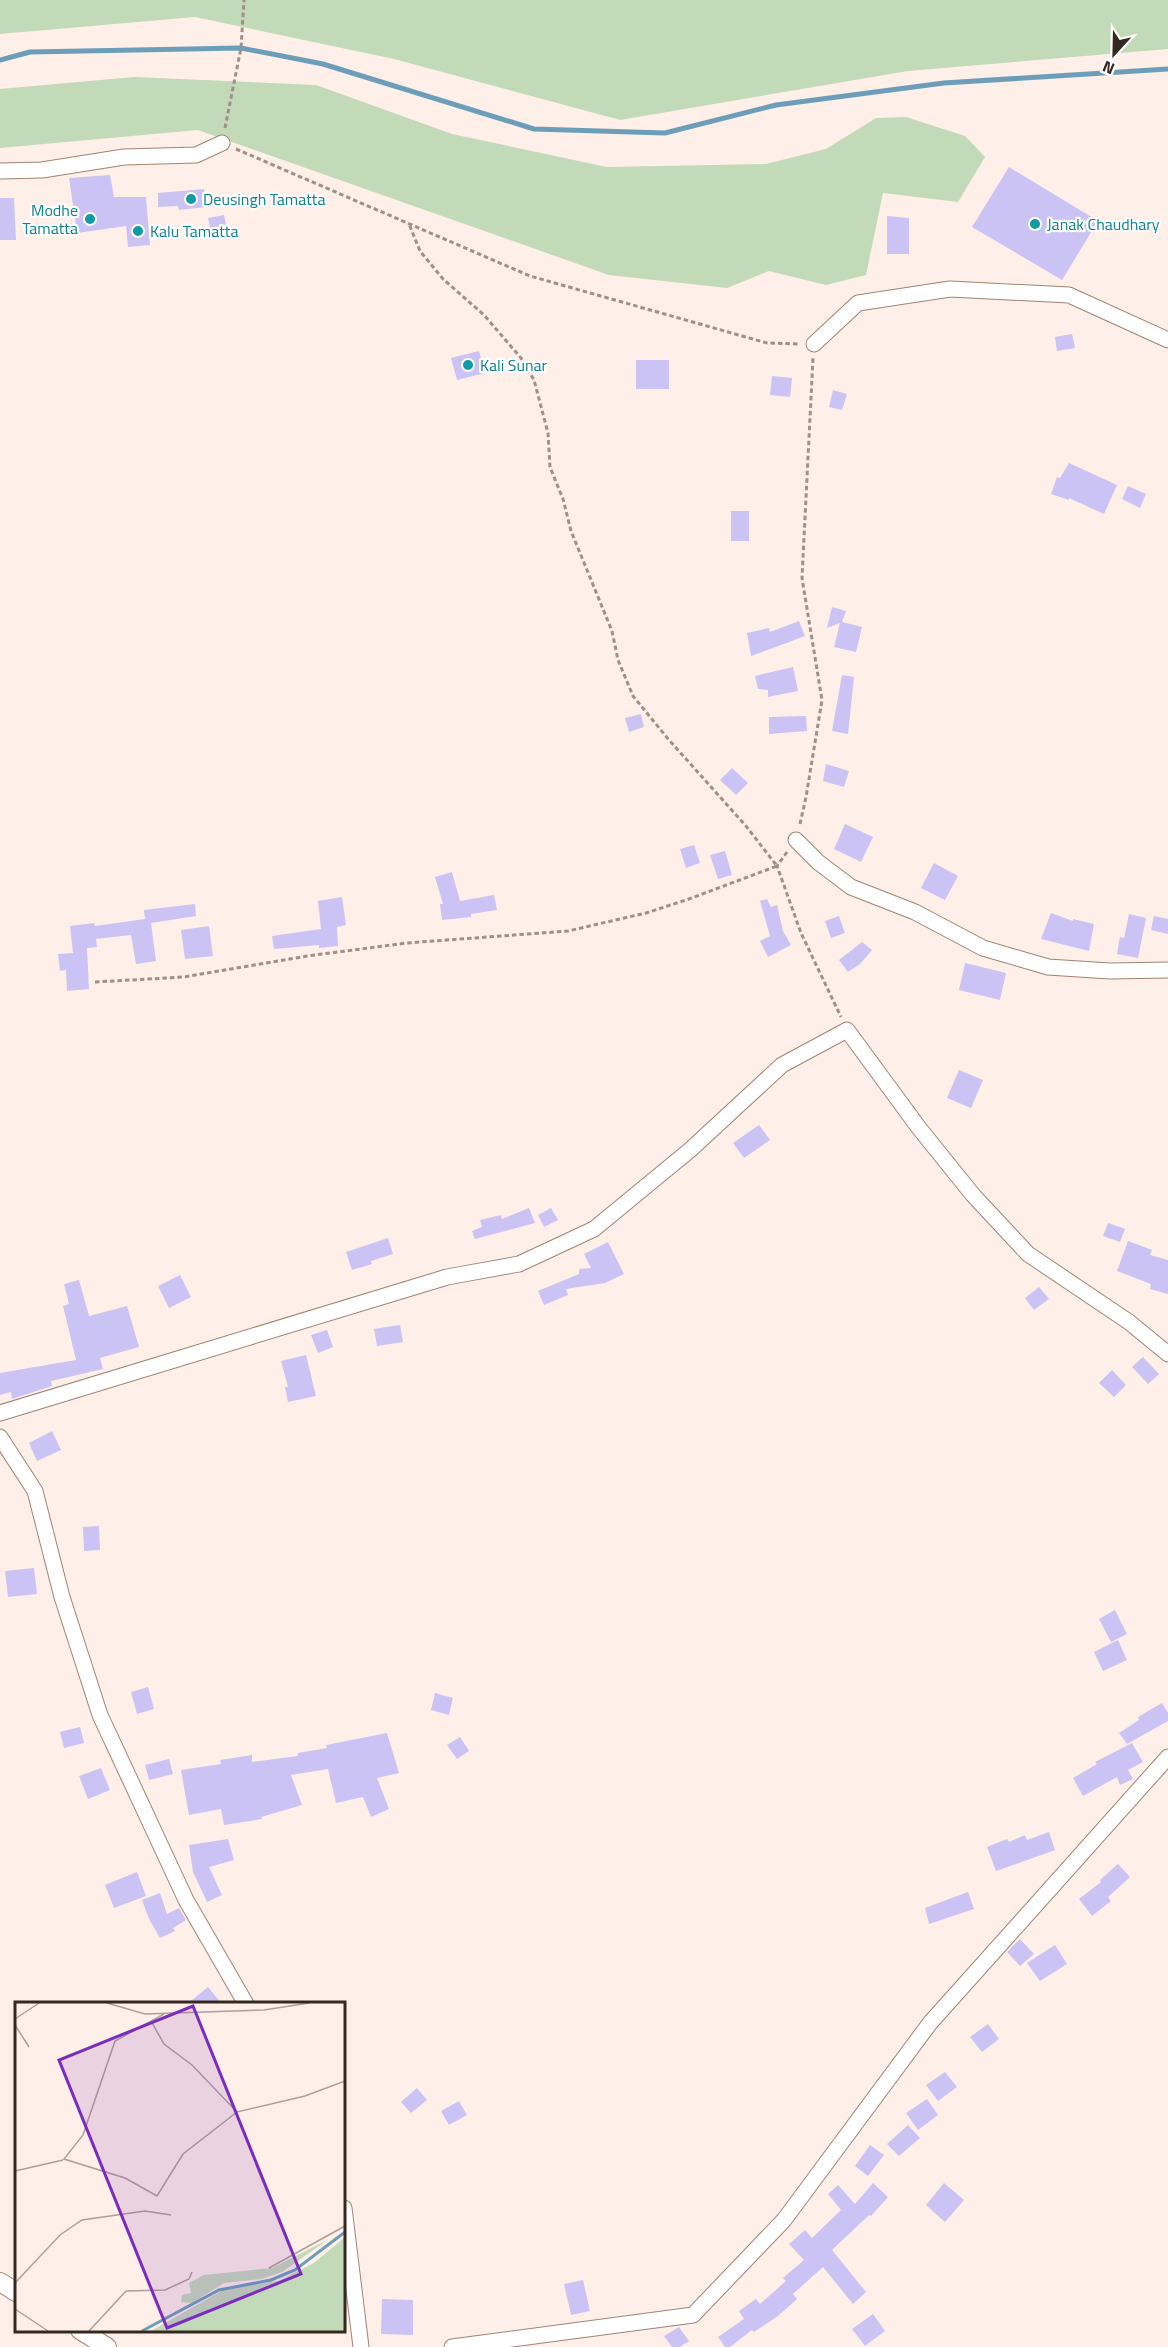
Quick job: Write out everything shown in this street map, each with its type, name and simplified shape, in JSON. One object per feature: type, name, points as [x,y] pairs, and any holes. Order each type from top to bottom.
[{"type":"street","points":[[0,171],[42,170],[124,157],[196,155],[222,143]]},
{"type":"street","points":[[814,344],[858,303],[950,290],[1069,295],[1168,340]]},
{"type":"street","points":[[796,840],[818,862],[851,887],[915,912],[983,948],[1048,967],[1110,971],[1168,970]]},
{"type":"street","points":[[0,1413],[447,1277],[519,1264],[594,1228],[690,1150],[782,1065],[847,1030],[919,1128],[973,1195],[1028,1254],[1129,1322],[1168,1354]]},
{"type":"street","points":[[0,1437],[35,1491],[62,1597],[100,1715],[186,1900],[245,2002]]},
{"type":"street","points":[[452,2347],[693,2315],[784,2220],[930,2023],[1168,1757]]},
{"type":"street","points":[[345,2216],[361,2347]]},
{"type":"street","points":[[0,2282],[15,2291]]},
{"type":"street","points":[[82,2332],[107,2347]]},
{"type":"path","points":[[95,982],[184,977],[307,956],[407,944],[568,931],[646,913],[777,866],[796,840],[806,797],[822,700],[802,578],[814,344],[767,343],[530,276],[222,143],[241,48],[244,0]]},
{"type":"path","points":[[409,224],[420,251],[431,265],[443,279],[484,315],[521,358],[534,380],[548,433],[550,467],[563,499],[571,531],[612,631],[618,660],[633,696],[746,826],[777,866],[801,933],[847,1030]]},
{"type":"green space","points":[[0,0],[1168,0],[1168,49],[908,71],[620,120],[394,59],[195,17],[0,34]]},
{"type":"green space","points":[[134,77],[316,85],[452,134],[607,167],[766,164],[826,149],[876,118],[906,117],[965,136],[985,157],[958,202],[883,193],[866,275],[826,285],[769,271],[727,288],[609,275],[198,130],[0,148],[0,89]]},
{"type":"building","name":"Janak Chaudhary","points":[[1009,167],[1098,221],[1062,280],[972,227]]},
{"type":"building","points":[[110,175],[114,197],[146,197],[150,245],[128,247],[126,226],[77,233],[69,178]]},
{"type":"building","name":"Deusingh Tamatta","points":[[204,189],[206,207],[179,210],[178,206],[158,207],[158,193]]},
{"type":"building","points":[[0,198],[14,198],[16,240],[0,240]]},
{"type":"building","points":[[224,215],[227,229],[211,232],[208,218]]},
{"type":"building","points":[[887,216],[909,218],[909,254],[887,254]]},
{"type":"building","points":[[1072,334],[1075,348],[1057,351],[1055,337]]},
{"type":"building","name":"Kali Sunar","points":[[479,351],[485,373],[457,380],[451,358]]},
{"type":"building","points":[[636,360],[669,360],[669,389],[636,389]]},
{"type":"building","points":[[772,376],[792,378],[790,397],[770,395]]},
{"type":"building","points":[[833,390],[847,394],[842,410],[829,407]]},
{"type":"building","points":[[1069,463],[1117,485],[1104,514],[1069,498],[1069,500],[1051,494],[1057,477],[1060,478]]},
{"type":"building","points":[[1128,486],[1146,494],[1140,508],[1122,499]]},
{"type":"building","points":[[731,511],[749,511],[749,541],[731,541]]},
{"type":"building","points":[[832,607],[846,611],[842,622],[862,627],[856,652],[834,647],[840,623],[827,628]]},
{"type":"building","points":[[799,621],[805,636],[751,656],[747,633],[769,628],[770,632]]},
{"type":"building","points":[[793,667],[798,691],[768,697],[768,690],[758,689],[755,676]]},
{"type":"building","points":[[842,675],[854,677],[848,734],[832,731]]},
{"type":"building","points":[[641,714],[644,727],[629,732],[625,718]]},
{"type":"building","points":[[806,716],[807,731],[769,734],[769,717]]},
{"type":"building","points":[[826,764],[849,771],[844,787],[823,781]]},
{"type":"building","points":[[732,768],[748,783],[736,795],[720,780]]},
{"type":"building","points":[[845,824],[873,837],[861,862],[834,849]]},
{"type":"building","points":[[694,845],[700,863],[686,868],[680,849]]},
{"type":"building","points":[[725,851],[732,875],[718,879],[710,855]]},
{"type":"building","points":[[934,863],[958,876],[945,900],[921,888]]},
{"type":"building","points":[[452,872],[460,901],[494,895],[497,910],[471,914],[471,917],[442,920],[440,904],[443,904],[435,877]]},
{"type":"building","points":[[342,897],[346,925],[337,927],[338,946],[319,948],[319,945],[274,949],[272,936],[321,929],[318,901]]},
{"type":"building","points":[[767,899],[771,907],[777,905],[783,931],[791,945],[768,957],[760,941],[770,936],[760,901]]},
{"type":"building","points":[[195,904],[196,916],[151,923],[156,961],[136,964],[131,935],[96,939],[97,947],[87,948],[89,989],[67,991],[66,970],[60,971],[58,954],[73,953],[70,926],[94,923],[95,926],[145,919],[144,910]]},
{"type":"building","points":[[1051,913],[1073,921],[1073,919],[1094,924],[1089,951],[1041,939]]},
{"type":"building","points":[[1129,914],[1146,918],[1138,958],[1117,954],[1120,937],[1124,938]]},
{"type":"building","points":[[839,916],[845,933],[831,938],[825,921]]},
{"type":"building","points":[[1154,916],[1168,919],[1168,934],[1151,930]]},
{"type":"building","points":[[209,926],[213,956],[185,959],[181,930]]},
{"type":"building","points":[[862,942],[872,950],[860,964],[848,972],[839,960]]},
{"type":"building","points":[[965,963],[1006,973],[1000,1000],[959,990]]},
{"type":"building","points":[[959,1070],[983,1080],[971,1108],[947,1098]]},
{"type":"building","points":[[759,1125],[770,1140],[744,1158],[733,1143]]},
{"type":"building","points":[[529,1208],[535,1223],[475,1239],[472,1231],[482,1227],[480,1220],[501,1215],[502,1219]]},
{"type":"building","points":[[551,1208],[558,1220],[544,1227],[538,1215]]},
{"type":"building","points":[[1108,1223],[1125,1229],[1120,1242],[1103,1236]]},
{"type":"building","points":[[388,1238],[393,1254],[352,1270],[346,1252]]},
{"type":"building","points":[[1128,1241],[1152,1250],[1150,1255],[1168,1260],[1168,1294],[1150,1289],[1151,1284],[1117,1271]]},
{"type":"building","points":[[608,1242],[624,1274],[605,1283],[566,1289],[568,1295],[544,1305],[538,1291],[579,1274],[579,1269],[591,1268],[584,1254]]},
{"type":"building","points":[[180,1275],[191,1297],[169,1308],[158,1286]]},
{"type":"building","points":[[79,1280],[89,1316],[127,1306],[139,1347],[100,1358],[103,1369],[51,1381],[52,1386],[12,1399],[11,1392],[0,1395],[0,1373],[76,1360],[63,1306],[69,1304],[64,1284]]},
{"type":"building","points":[[1039,1287],[1049,1299],[1034,1310],[1025,1298]]},
{"type":"building","points":[[400,1325],[403,1342],[377,1346],[374,1329]]},
{"type":"building","points":[[327,1330],[333,1347],[318,1353],[311,1335]]},
{"type":"building","points":[[306,1355],[316,1396],[288,1402],[285,1387],[288,1387],[281,1361]]},
{"type":"building","points":[[1143,1357],[1159,1374],[1148,1384],[1132,1367]]},
{"type":"building","points":[[1112,1370],[1126,1385],[1114,1397],[1099,1383]]},
{"type":"building","points":[[52,1431],[61,1450],[37,1461],[29,1443]]},
{"type":"building","points":[[99,1526],[100,1550],[84,1551],[83,1527]]},
{"type":"building","points":[[34,1568],[37,1594],[8,1597],[5,1571]]},
{"type":"building","points":[[1115,1610],[1127,1634],[1111,1642],[1099,1619]]},
{"type":"building","points":[[1118,1640],[1127,1660],[1103,1671],[1094,1652]]},
{"type":"building","points":[[148,1687],[154,1709],[137,1714],[131,1692]]},
{"type":"building","points":[[435,1693],[453,1698],[449,1715],[431,1710]]},
{"type":"building","points":[[1162,1703],[1168,1713],[1168,1721],[1127,1744],[1119,1733],[1139,1720],[1138,1717]]},
{"type":"building","points":[[80,1727],[84,1743],[64,1748],[60,1732]]},
{"type":"building","points":[[387,1733],[399,1773],[377,1778],[389,1809],[371,1817],[363,1797],[336,1803],[328,1769],[291,1775],[302,1805],[261,1817],[262,1819],[224,1825],[221,1809],[189,1815],[181,1770],[221,1764],[220,1760],[252,1755],[252,1762],[298,1756],[298,1753],[327,1748],[326,1745]]},
{"type":"building","points":[[460,1737],[469,1751],[457,1759],[447,1745]]},
{"type":"building","points":[[1132,1743],[1143,1762],[1128,1770],[1133,1779],[1120,1785],[1117,1777],[1083,1796],[1073,1778],[1097,1764],[1095,1762]]},
{"type":"building","points":[[169,1759],[173,1774],[149,1780],[145,1765]]},
{"type":"building","points":[[101,1768],[110,1790],[88,1799],[79,1776]]},
{"type":"building","points":[[1049,1832],[1055,1850],[996,1871],[987,1847],[1007,1839],[1009,1842],[1025,1835],[1027,1840]]},
{"type":"building","points":[[228,1839],[234,1860],[209,1867],[222,1895],[207,1902],[193,1872],[189,1845]]},
{"type":"building","points":[[1118,1864],[1130,1877],[1108,1897],[1111,1901],[1092,1916],[1079,1899],[1101,1882],[1100,1880]]},
{"type":"building","points":[[137,1872],[146,1896],[114,1908],[105,1885]]},
{"type":"building","points":[[968,1892],[974,1909],[929,1924],[925,1908]]},
{"type":"building","points":[[160,1893],[167,1914],[179,1908],[186,1920],[173,1928],[175,1931],[160,1938],[149,1919],[142,1900]]},
{"type":"building","points":[[1020,1939],[1034,1954],[1020,1966],[1007,1952]]},
{"type":"building","points":[[1055,1945],[1067,1964],[1040,1981],[1027,1963]]},
{"type":"building","points":[[208,1987],[220,2002],[189,2002]]},
{"type":"building","points":[[988,2024],[999,2039],[982,2052],[970,2037]]},
{"type":"building","points":[[945,2072],[957,2087],[938,2101],[926,2085]]},
{"type":"building","points":[[417,2088],[427,2100],[411,2113],[401,2102]]},
{"type":"building","points":[[927,2099],[938,2115],[918,2130],[906,2113]]},
{"type":"building","points":[[459,2101],[467,2115],[449,2125],[441,2111]]},
{"type":"building","points":[[908,2125],[920,2138],[899,2156],[887,2144]]},
{"type":"building","points":[[870,2145],[884,2155],[868,2176],[855,2166]]},
{"type":"building","points":[[873,2183],[888,2197],[871,2216],[869,2215],[832,2250],[866,2292],[853,2304],[823,2267],[793,2294],[797,2299],[778,2316],[754,2332],[752,2330],[730,2347],[725,2347],[718,2337],[744,2319],[739,2311],[756,2299],[760,2304],[786,2281],[783,2278],[804,2260],[789,2244],[805,2230],[812,2238],[841,2210],[828,2194],[838,2185],[855,2204]]},
{"type":"building","points":[[944,2183],[964,2200],[945,2222],[926,2205]]},
{"type":"building","points":[[583,2280],[590,2311],[571,2315],[564,2284]]},
{"type":"building","points":[[382,2299],[413,2300],[413,2335],[381,2334]]},
{"type":"building","points":[[873,2314],[885,2331],[865,2346],[852,2329]]},
{"type":"building","points":[[679,2327],[689,2341],[680,2347],[672,2347],[664,2336]]},
{"type":"waterway","points":[[0,60],[30,52],[241,48],[323,64],[534,129],[665,133],[776,105],[944,83],[1168,69]]},
{"type":"place","name":"Deusingh Tamatta","points":[[191,199]]},
{"type":"place","name":"Modhe Tamatta","points":[[90,219]]},
{"type":"place","name":"Janak Chaudhary","points":[[1035,224]]},
{"type":"place","name":"Kalu Tamatta","points":[[138,231]]},
{"type":"place","name":"Kali Sunar","points":[[468,365]]}]
